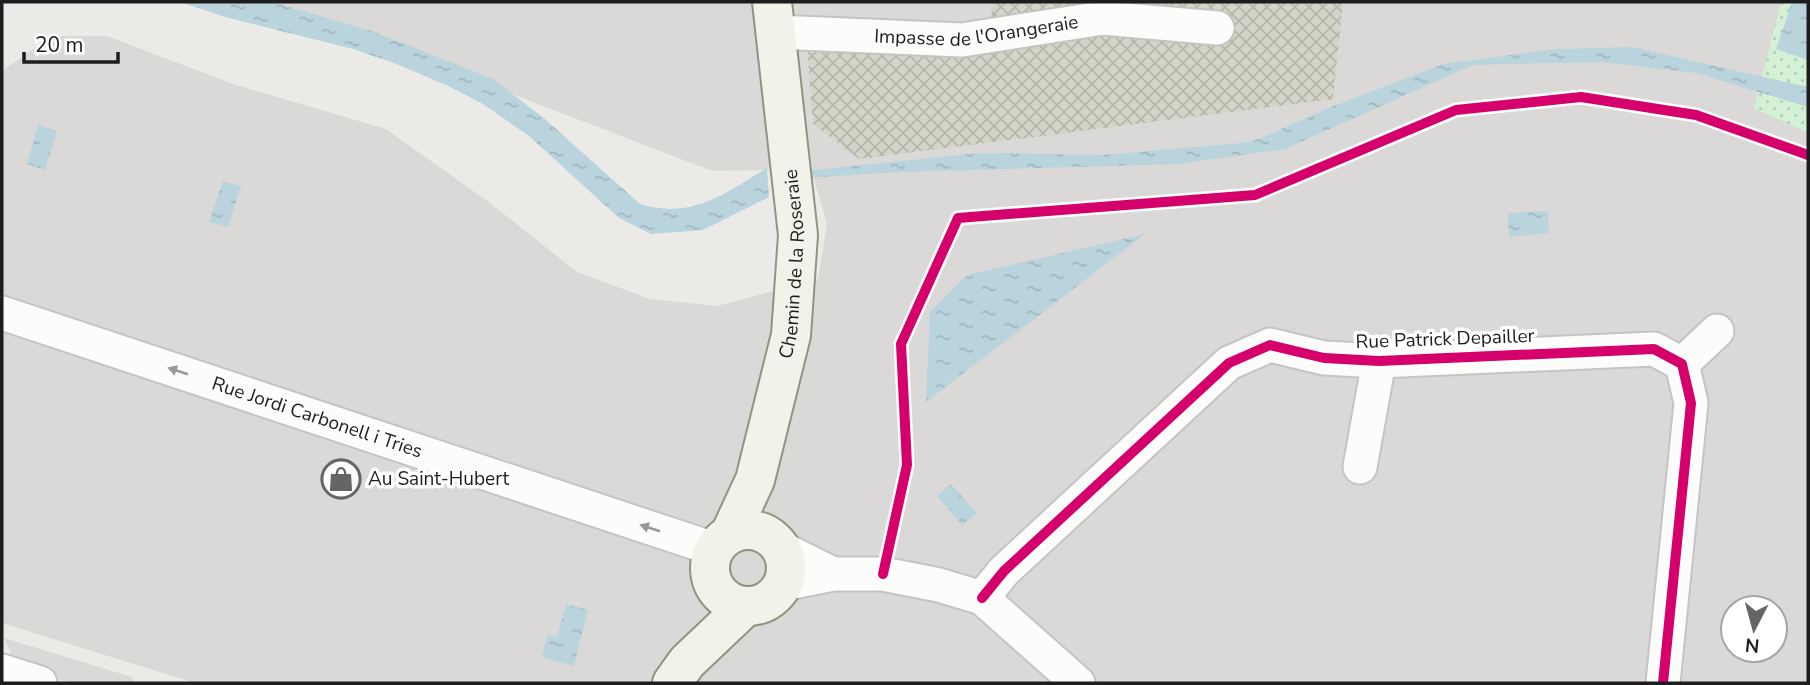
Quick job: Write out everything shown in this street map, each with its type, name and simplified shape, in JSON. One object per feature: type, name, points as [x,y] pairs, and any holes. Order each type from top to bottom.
[{"type":"street","name":"Impasse de l'Orangeraie","points":[[774,17],[962,40],[1103,18],[1217,28]]},
{"type":"street","name":"Chemin de la Roseraie","points":[[722,542],[755,480],[791,335],[798,235],[774,17]]},
{"type":"street","name":"Rue Jordi Carbonell i Tries","points":[[2,313],[722,542]]},
{"type":"street","points":[[1663,683],[1691,403],[1682,364],[1717,331]]},
{"type":"street","name":"Rue Patrick Depailler","points":[[982,598],[1004,571],[1229,363],[1269,345],[1324,358],[1378,361],[1654,349],[1682,364]]},
{"type":"street","name":"Rue Patrick Depailler","points":[[1360,467],[1378,361]]},
{"type":"street","name":"Chemin de la Roseraie","points":[[755,480],[762,511],[779,557]]},
{"type":"street","points":[[779,557],[777,594],[758,605],[731,598],[710,569],[722,542],[741,530],[752,530],[779,557],[833,574],[883,575],[939,585],[982,598],[1078,683]]},
{"type":"street","points":[[680,672],[731,598]]},
{"type":"street","points":[[2,671],[40,683]]},
{"type":"shaded area","points":[[273,2],[1808,2],[1808,683],[195,683],[2,623],[2,71],[52,36],[107,36],[233,84],[386,129],[490,203],[577,272],[650,299],[717,306],[818,279],[827,224],[811,169],[712,171]]},
{"type":"shaded area","points":[[993,2],[1343,2],[1333,99],[859,159],[813,124],[805,18],[990,25]]},
{"type":"shaded area","points":[[4,638],[132,677],[135,683],[72,683],[17,667]]},
{"type":"green space","points":[[1781,2],[1808,2],[1808,133],[1754,108]]},
{"type":"water","points":[[181,2],[272,2],[372,31],[493,79],[545,119],[640,204],[676,209],[707,202],[767,168],[769,197],[703,230],[651,234],[619,218],[529,136],[483,104],[446,85],[353,49],[225,17]]},
{"type":"water","points":[[1792,2],[1808,2],[1808,60],[1776,49]]},
{"type":"water","points":[[1632,47],[1808,87],[1808,107],[1696,73],[1602,62],[1473,65],[1285,149],[1178,164],[902,172],[804,178],[804,171],[979,153],[1102,155],[1241,143],[1261,138],[1331,107],[1443,64],[1557,49]]},
{"type":"water","points":[[38,125],[57,131],[45,170],[27,164]]},
{"type":"water","points":[[223,181],[241,186],[228,227],[209,222]]},
{"type":"water","points":[[1548,211],[1549,233],[1509,237],[1508,213]]},
{"type":"water","points":[[1145,234],[926,402],[930,312],[967,275]]},
{"type":"water","points":[[951,484],[977,513],[962,525],[937,496]]},
{"type":"water","points":[[566,604],[588,610],[574,666],[542,657],[547,635],[557,637]]},
{"type":"cycle path","points":[[883,574],[907,465],[901,344],[958,218],[1255,195],[1456,110],[1581,97],[1696,115],[1808,155]]},
{"type":"cycle path","points":[[982,598],[1004,571],[1229,363],[1270,345],[1324,358],[1379,361],[1654,349],[1682,364],[1691,403],[1663,683]]},
{"type":"place","name":"Au Saint-Hubert","points":[[341,479]]}]
